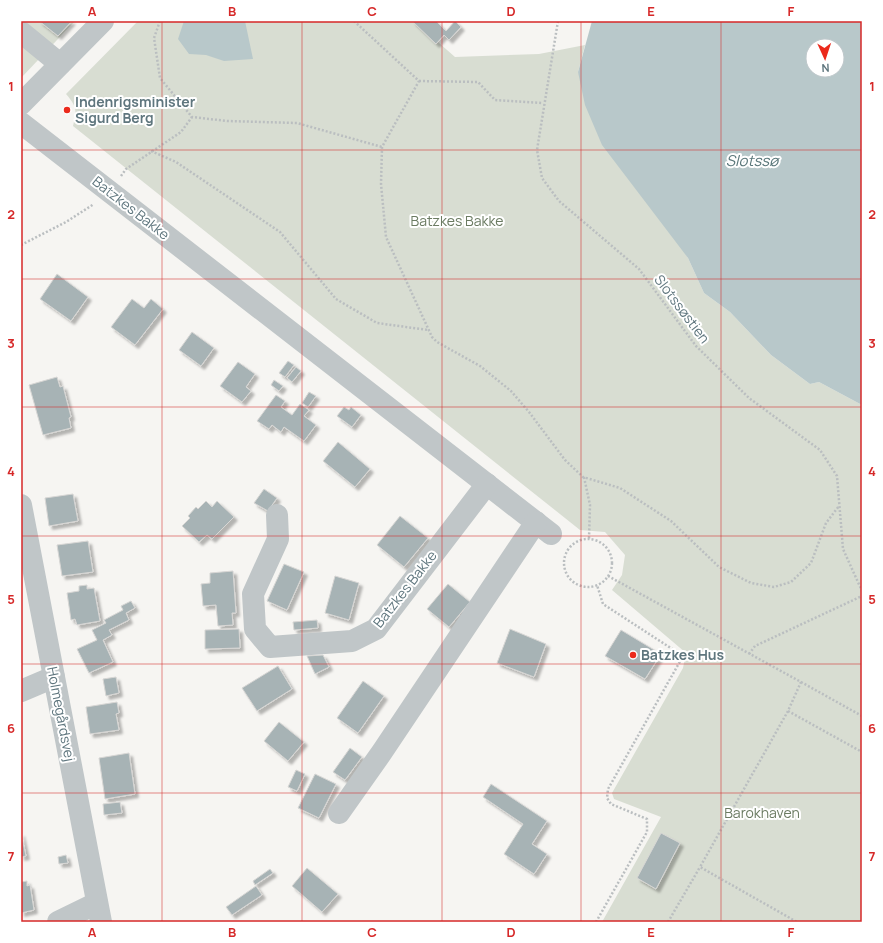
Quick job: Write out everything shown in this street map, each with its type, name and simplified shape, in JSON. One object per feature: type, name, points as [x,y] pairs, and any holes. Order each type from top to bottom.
[{"type":"street","points":[[21,104],[103,21]]},
{"type":"street","points":[[21,32],[60,64]]},
{"type":"street","name":"Batzkes Bakke","points":[[21,123],[543,528],[339,813]]},
{"type":"street","name":"Batzkes Bakke","points":[[277,515],[278,539],[253,594],[255,629],[270,647],[352,641],[376,629],[487,484]]},
{"type":"street","name":"Holmegårdsvej","points":[[21,505],[99,913]]},
{"type":"street","points":[[21,691],[54,677]]},
{"type":"street","points":[[58,922],[99,913]]},
{"type":"path","points":[[160,21],[154,38],[160,78],[192,117],[227,121],[297,123],[382,147]]},
{"type":"path","points":[[354,21],[419,81],[478,82],[495,100],[543,103]]},
{"type":"path","name":"Slotssøstien","points":[[558,21],[543,103],[537,150],[542,178],[559,201],[639,269],[696,346],[749,398],[820,450],[837,476],[843,549],[862,591]]},
{"type":"path","points":[[419,81],[382,147],[381,184],[386,237],[428,330],[437,342],[480,366],[511,391],[530,412],[565,460],[583,477],[620,488],[671,521],[719,567],[751,583],[774,587],[791,582],[812,563],[826,523],[839,506]]},
{"type":"path","points":[[21,245],[83,212],[110,192],[126,169],[181,132],[192,117]]},
{"type":"path","points":[[151,151],[176,162],[280,232],[336,299],[377,323],[428,330]]},
{"type":"path","points":[[583,477],[590,505],[589,539]]},
{"type":"path","points":[[589,539],[597,541],[607,548],[612,559],[611,569],[608,576],[597,585],[584,586],[574,583],[567,574],[564,566],[565,556],[569,548],[580,540],[589,539]]},
{"type":"path","points":[[608,576],[862,716]]},
{"type":"path","points":[[596,922],[647,832],[648,823],[647,819],[611,804],[607,795],[608,789],[683,656],[603,604],[597,585]]},
{"type":"path","points":[[749,654],[755,646],[862,596]]},
{"type":"path","points":[[668,922],[788,711],[801,682]]},
{"type":"path","points":[[788,711],[862,752]]},
{"type":"path","points":[[700,867],[797,922]]},
{"type":"green space","points":[[21,21],[75,21],[21,78]]},
{"type":"green space","name":"Batzkes Bakke","points":[[138,21],[414,21],[455,57],[539,54],[585,45],[578,72],[688,258],[704,293],[730,312],[771,355],[810,384],[819,382],[862,405],[862,922],[602,922],[661,817],[614,799],[612,793],[683,668],[686,653],[612,590],[622,575],[625,555],[605,532],[580,530],[73,126],[75,109],[66,94]]},
{"type":"water","points":[[184,21],[245,21],[253,59],[224,61],[206,55],[189,54],[178,39]]},
{"type":"water","name":"Slotssø","points":[[592,21],[862,21],[862,405],[819,382],[810,384],[771,355],[730,312],[704,293],[688,258],[602,145],[585,105],[578,72]]},
{"type":"building","points":[[39,21],[72,21],[58,36]]},
{"type":"building","points":[[412,21],[436,21],[446,31],[455,21],[461,27],[449,40],[444,35],[436,44]]},
{"type":"building","points":[[57,274],[88,297],[71,321],[40,299]]},
{"type":"building","points":[[132,299],[144,308],[151,299],[163,309],[135,345],[111,327]]},
{"type":"building","points":[[192,332],[214,348],[201,366],[179,350]]},
{"type":"building","points":[[288,361],[294,365],[285,377],[279,373]]},
{"type":"building","points":[[238,362],[255,374],[246,387],[251,391],[242,402],[220,386]]},
{"type":"building","points":[[296,367],[301,371],[292,382],[287,378]]},
{"type":"building","points":[[57,377],[60,387],[63,386],[71,417],[69,418],[71,428],[43,435],[29,385]]},
{"type":"building","points":[[274,380],[283,386],[279,391],[271,385]]},
{"type":"building","points":[[309,392],[316,396],[308,407],[302,403]]},
{"type":"building","points":[[276,395],[285,401],[281,407],[292,415],[300,404],[309,410],[304,416],[316,425],[304,441],[284,427],[281,432],[272,425],[269,429],[257,421]]},
{"type":"building","points":[[344,407],[349,410],[351,407],[361,415],[352,427],[337,416]]},
{"type":"building","points":[[338,442],[370,469],[355,487],[323,461]]},
{"type":"building","points":[[264,489],[277,498],[268,511],[254,503]]},
{"type":"building","points":[[73,494],[78,521],[49,526],[45,498]]},
{"type":"building","points":[[206,501],[212,507],[217,501],[234,517],[212,539],[207,535],[199,542],[182,526],[190,518],[188,516],[196,507],[198,509]]},
{"type":"building","points":[[400,516],[428,538],[404,567],[377,545]]},
{"type":"building","points":[[88,541],[93,572],[62,576],[57,545]]},
{"type":"building","points":[[284,564],[304,572],[287,610],[267,601]]},
{"type":"building","points":[[233,571],[236,613],[232,613],[233,625],[218,626],[216,605],[203,606],[201,584],[210,583],[210,573]]},
{"type":"building","points":[[335,576],[359,583],[349,620],[325,613]]},
{"type":"building","points":[[448,584],[470,602],[449,627],[427,609]]},
{"type":"building","points":[[87,585],[87,589],[94,588],[100,621],[77,625],[75,619],[71,620],[67,593],[79,591],[79,586]]},
{"type":"building","points":[[131,601],[135,608],[126,613],[129,620],[109,630],[112,635],[103,640],[113,662],[89,673],[77,649],[97,640],[92,630],[106,623],[104,620],[123,610],[121,606]]},
{"type":"building","points":[[317,620],[318,628],[294,630],[293,622]]},
{"type":"building","points":[[239,629],[240,648],[205,649],[205,630]]},
{"type":"building","points":[[510,629],[546,644],[534,677],[497,663]]},
{"type":"building","name":"Batzkes Hus","points":[[621,630],[661,654],[645,679],[605,656]]},
{"type":"building","points":[[323,655],[329,667],[315,674],[307,656]]},
{"type":"building","points":[[278,666],[292,689],[257,711],[242,688]]},
{"type":"building","points":[[116,677],[119,693],[106,696],[103,679]]},
{"type":"building","points":[[363,681],[384,696],[358,733],[337,718]]},
{"type":"building","points":[[117,702],[119,713],[116,714],[119,730],[90,734],[86,707]]},
{"type":"building","points":[[279,722],[304,742],[288,761],[264,741]]},
{"type":"building","points":[[350,748],[362,757],[345,780],[333,772]]},
{"type":"building","points":[[129,753],[135,794],[105,799],[99,758]]},
{"type":"building","points":[[296,770],[305,774],[297,791],[288,787]]},
{"type":"building","points":[[315,774],[336,784],[319,818],[298,808]]},
{"type":"building","points":[[491,784],[547,821],[532,844],[547,854],[534,874],[504,854],[523,824],[483,797]]},
{"type":"building","points":[[120,802],[122,813],[104,815],[103,804]]},
{"type":"building","points":[[21,833],[26,856],[21,857]]},
{"type":"building","points":[[661,833],[680,843],[656,889],[637,878]]},
{"type":"building","points":[[66,855],[68,863],[59,864],[58,857]]},
{"type":"building","points":[[307,868],[338,894],[322,912],[292,886]]},
{"type":"building","points":[[270,869],[273,873],[255,885],[253,881]]},
{"type":"building","points":[[27,881],[27,886],[30,885],[34,910],[21,913],[21,882]]},
{"type":"building","points":[[256,886],[262,895],[232,915],[226,907]]},
{"type":"place","name":"Indenrigsminister Sigurd Berg","points":[[67,110]]},
{"type":"place","name":"Batzkes Hus","points":[[633,655]]},
{"type":"park label","name":"Barokhaven","points":[[762,813]]}]
